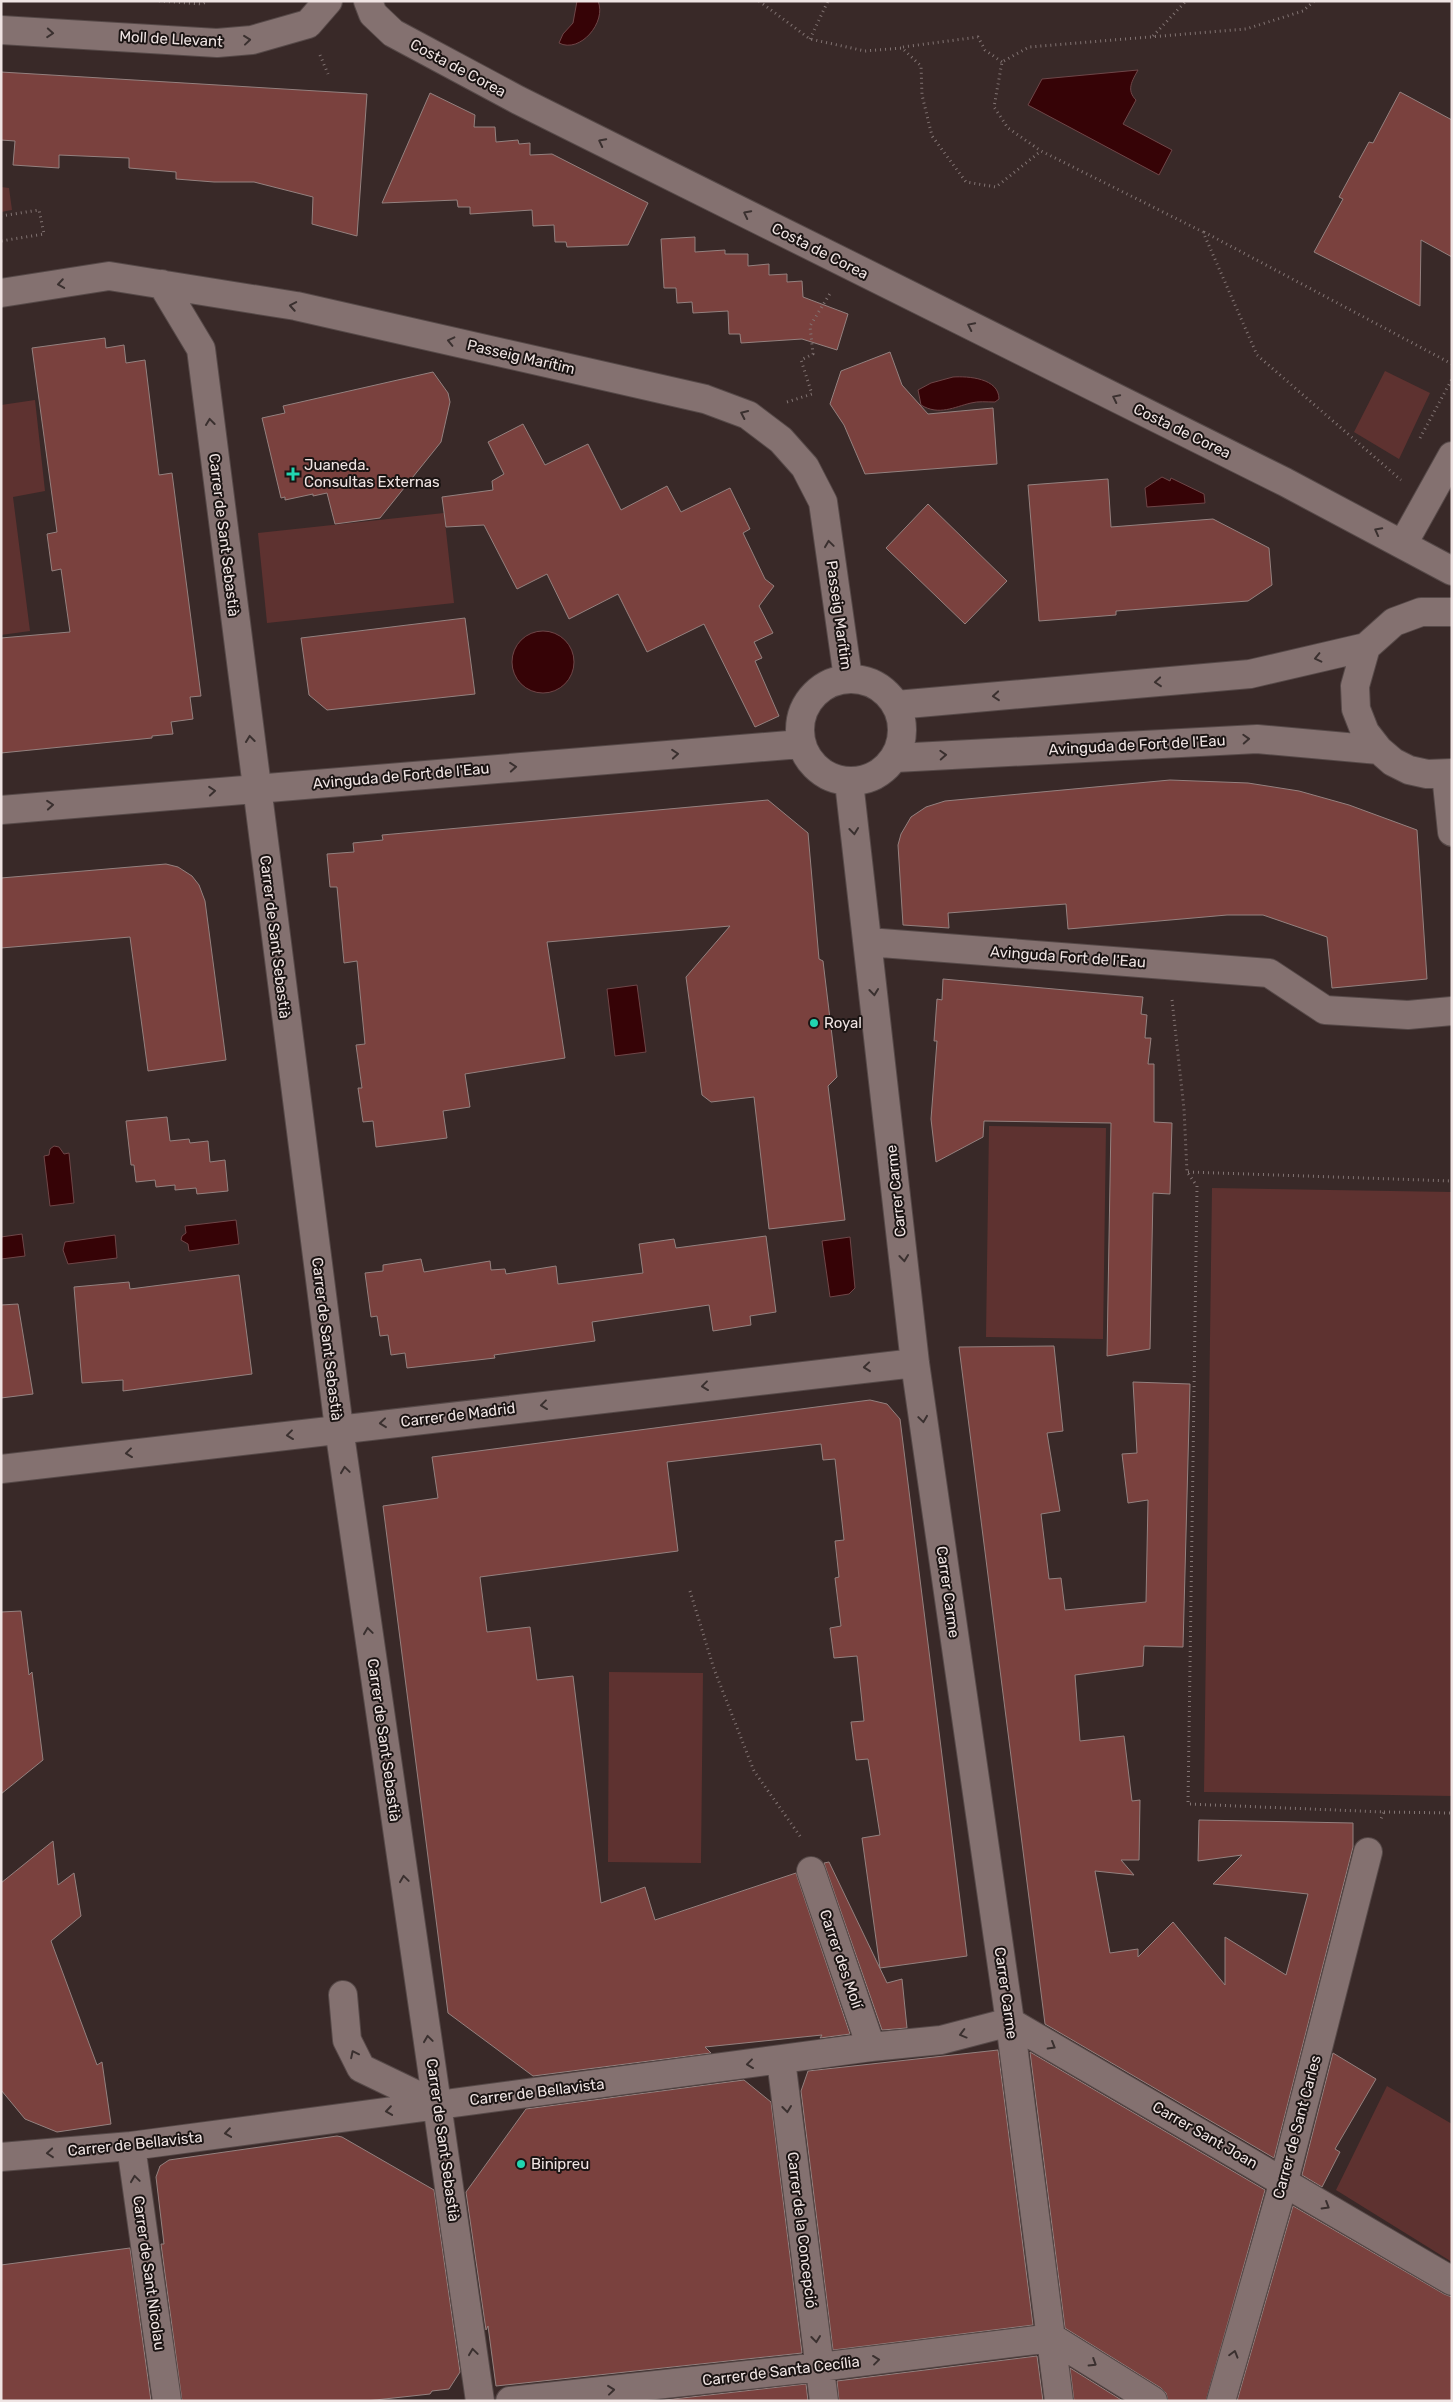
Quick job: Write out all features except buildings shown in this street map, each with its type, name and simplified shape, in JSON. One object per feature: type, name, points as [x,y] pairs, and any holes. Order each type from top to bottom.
[{"type":"street","name":"Moll de Llevant","points":[[1,30],[217,43],[252,40],[308,24],[328,1]]},
{"type":"street","name":"Costa de Corea","points":[[368,1],[373,14],[393,33],[518,100],[1285,482],[1403,544]]},
{"type":"street","name":"Passeig Marítim","points":[[1,293],[109,276],[162,284],[296,306],[705,399],[748,415],[781,440],[806,467],[823,502],[848,678]]},
{"type":"street","name":"Carrer de Sant Sebastià","points":[[162,284],[201,349],[339,1428],[480,2401]]},
{"type":"street","points":[[1452,456],[1403,544],[1452,571]]},
{"type":"street","points":[[896,705],[1250,674],[1366,647],[1394,622],[1421,612],[1452,612]]},
{"type":"street","points":[[1366,647],[1355,686],[1356,709],[1365,732],[1379,750],[1393,762],[1409,770],[1428,774],[1449,774],[1452,832]]},
{"type":"street","points":[[848,678],[864,680],[883,690],[896,705],[903,733],[895,758],[869,779],[849,782],[834,779],[822,773],[810,762],[801,744],[801,720],[812,697],[827,685],[848,678]]},
{"type":"street","name":"Avinguda de Fort de l'Eau","points":[[895,758],[1257,739],[1379,750]]},
{"type":"street","name":"Avinguda de Fort de l'Eau","points":[[1,810],[801,744]]},
{"type":"street","name":"Carrer Carme","points":[[849,782],[915,1363],[1010,2022],[1059,2401]]},
{"type":"street","name":"Avinguda Fort de l'Eau","points":[[868,942],[1268,973],[1325,1010],[1408,1015],[1452,1011]]},
{"type":"street","name":"Carrer de Madrid","points":[[1,1468],[915,1363]]},
{"type":"street","name":"Carrer de Sant Carles","points":[[1221,2401],[1284,2181],[1368,1852]]},
{"type":"street","name":"Carrer des Molí","points":[[811,1871],[871,2047]]},
{"type":"street","points":[[343,1995],[347,2040],[361,2068],[438,2105]]},
{"type":"street","name":"Carrer de Bellavista","points":[[1,2157],[131,2146],[871,2047],[942,2040],[1010,2022]]},
{"type":"street","name":"Carrer Sant Joan","points":[[1010,2022],[1452,2281]]},
{"type":"street","name":"Carrer de la Concepció","points":[[781,2060],[824,2401]]},
{"type":"street","name":"Carrer de Sant Nicolau","points":[[131,2146],[168,2401]]},
{"type":"street","points":[[1052,2338],[1153,2401]]},
{"type":"street","name":"Carrer de Santa Cecília","points":[[510,2401],[820,2367],[1052,2338]]},
{"type":"path","points":[[159,1],[202,4],[208,1]]},
{"type":"path","points":[[759,1],[810,39],[865,51],[902,48],[978,37],[985,50],[1002,62]]},
{"type":"path","points":[[810,39],[828,1]]},
{"type":"path","points":[[1152,36],[1186,1]]},
{"type":"path","points":[[1002,62],[1029,47],[1246,29],[1303,12],[1314,1]]},
{"type":"path","points":[[902,48],[921,66],[922,95],[932,136],[966,182],[996,187],[1041,151]]},
{"type":"path","points":[[1002,62],[994,106],[1008,128],[1041,151],[1204,232],[1452,364]]},
{"type":"path","points":[[1,216],[39,210],[44,234],[1,242]]},
{"type":"path","points":[[1204,232],[1257,355],[1426,502]]},
{"type":"path","points":[[748,415],[812,394],[801,360],[813,354],[810,326],[848,265]]},
{"type":"path","points":[[1416,445],[1452,379]]},
{"type":"path","points":[[1399,478],[1403,470]]},
{"type":"path","points":[[1172,999],[1184,1109],[1187,1172],[1197,1186],[1188,1804],[1384,1812],[1452,1812]]},
{"type":"path","points":[[1187,1172],[1452,1181]]},
{"type":"path","points":[[690,1591],[714,1669],[754,1771],[802,1840],[811,1871]]},
{"type":"path","points":[[1368,1852],[1384,1812]]},
{"type":"shaded area","points":[[577,1],[598,1],[600,9],[599,18],[590,34],[583,40],[567,45],[559,43],[563,34],[573,23]]},
{"type":"shaded area","points":[[1138,70],[1131,89],[1131,93],[1136,100],[1123,124],[1172,150],[1159,175],[1028,105],[1042,79]]},
{"type":"shaded area","points":[[1,187],[9,188],[12,210],[1,212]]},
{"type":"shaded area","points":[[1385,371],[1430,393],[1399,459],[1354,432]]},
{"type":"shaded area","points":[[953,377],[982,380],[994,387],[998,392],[999,399],[995,402],[974,402],[940,410],[934,410],[921,405],[918,390],[931,383]]},
{"type":"shaded area","points":[[35,400],[45,491],[13,497],[30,631],[1,635],[1,405]]},
{"type":"shaded area","points":[[1162,477],[1170,481],[1171,478],[1204,494],[1205,503],[1147,507],[1145,488]]},
{"type":"shaded area","points":[[444,513],[454,603],[267,623],[258,533]]},
{"type":"shaded area","points":[[537,631],[549,631],[565,640],[572,650],[574,662],[572,674],[565,684],[549,693],[537,693],[526,688],[517,679],[512,668],[512,656],[517,645],[526,636]]},
{"type":"shaded area","points":[[637,985],[646,1052],[615,1056],[607,989]]},
{"type":"shaded area","points":[[989,1126],[1106,1128],[1103,1339],[986,1337]]},
{"type":"shaded area","points":[[54,1146],[59,1147],[64,1154],[69,1153],[74,1203],[50,1206],[44,1156],[49,1155],[50,1149]]},
{"type":"shaded area","points":[[1212,1188],[1452,1192],[1452,1796],[1204,1792]]},
{"type":"shaded area","points":[[236,1220],[239,1244],[189,1251],[188,1244],[181,1240],[182,1236],[186,1233],[185,1226]]},
{"type":"shaded area","points":[[22,1234],[25,1256],[1,1259],[1,1237]]},
{"type":"shaded area","points":[[115,1235],[117,1258],[68,1264],[63,1250],[65,1242]]},
{"type":"shaded area","points":[[850,1237],[855,1288],[849,1294],[830,1297],[822,1241]]},
{"type":"shaded area","points":[[609,1672],[703,1673],[701,1863],[608,1862]]},
{"type":"shaded area","points":[[1387,2086],[1452,2124],[1452,2262],[1336,2190]]},
{"type":"place","name":"Juaneda. Consultas Externas","points":[[293,474]]},
{"type":"place","name":"Royal","points":[[814,1023]]},
{"type":"place","name":"Binipreu","points":[[521,2164]]}]
